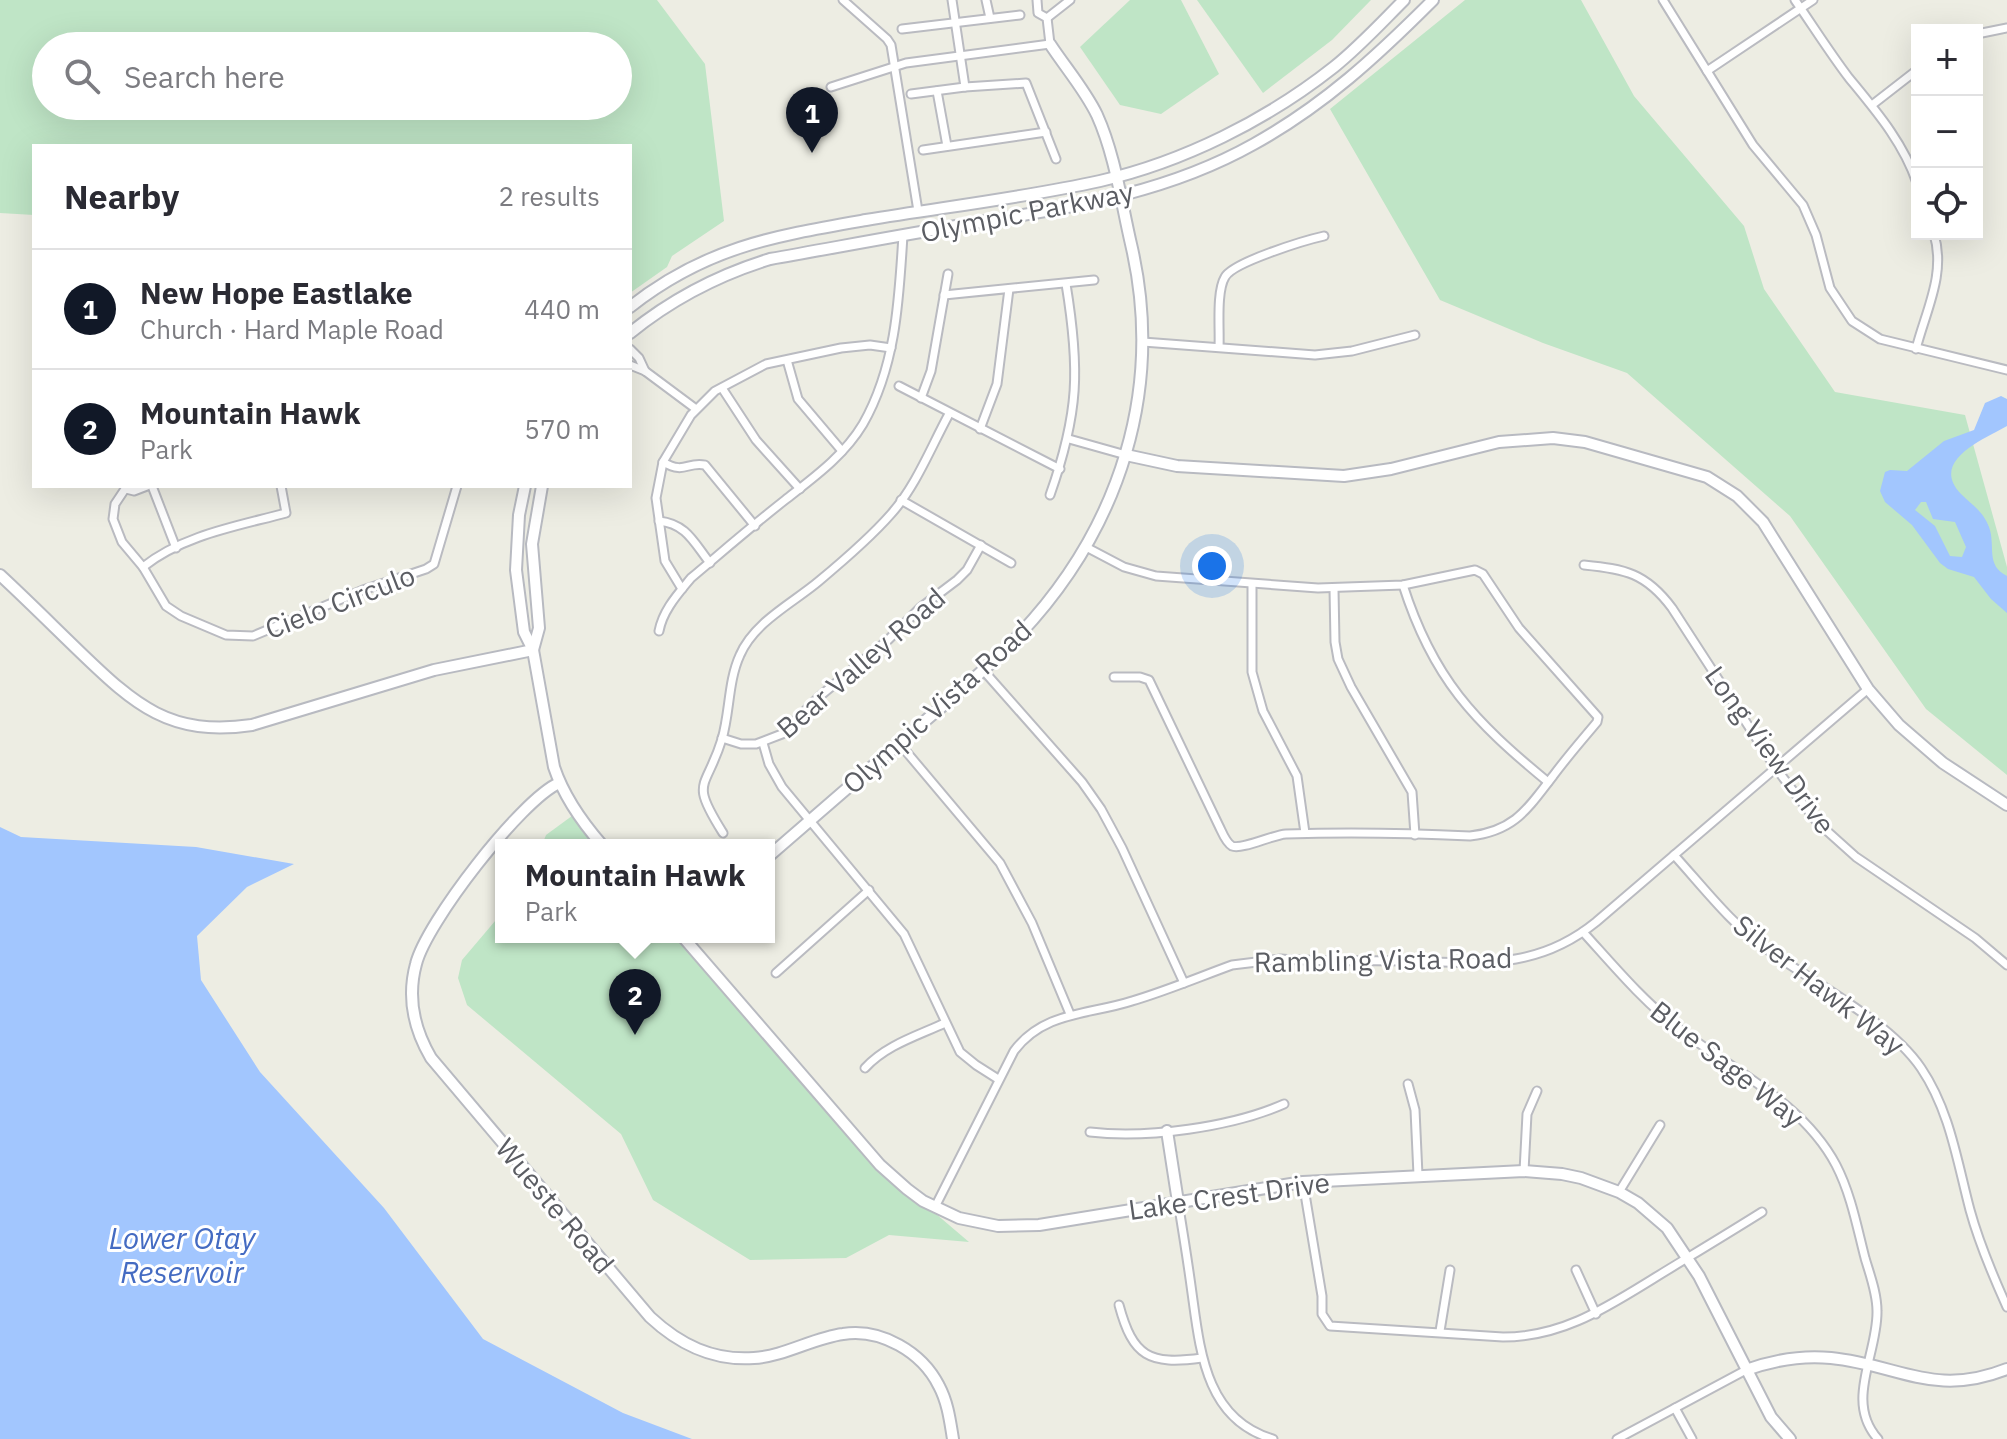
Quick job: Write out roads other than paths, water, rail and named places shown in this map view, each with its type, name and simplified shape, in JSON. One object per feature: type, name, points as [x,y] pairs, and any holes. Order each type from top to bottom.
[{"type":"street","points":[[843,0],[891,45],[918,211]]},
{"type":"street","points":[[952,0],[965,87]]},
{"type":"street","points":[[986,0],[990,18]]},
{"type":"street","points":[[1037,0],[1038,13],[1047,18]]},
{"type":"street","points":[[1047,18],[1070,0]]},
{"type":"street","name":"Olympic Parkway","points":[[632,306],[668,280],[704,261],[767,237],[1116,176],[1172,159],[1245,125],[1333,67],[1404,0]]},
{"type":"street","name":"Olympic Parkway","points":[[632,331],[679,296],[741,268],[770,259],[1121,197],[1181,178],[1252,145],[1343,85],[1371,62],[1433,0]]},
{"type":"street","points":[[1663,0],[1753,145],[1803,205],[1816,235],[1830,288],[1846,315],[1875,337],[2007,370]]},
{"type":"street","points":[[1795,0],[1902,148],[1911,169]]},
{"type":"street","points":[[1707,71],[1813,0]]},
{"type":"street","points":[[902,29],[1020,15]]},
{"type":"street","points":[[831,87],[894,67],[1050,44],[1047,18]]},
{"type":"street","points":[[1983,33],[2007,28]]},
{"type":"street","name":"Olympic Vista Road","points":[[775,851],[983,670],[1039,614],[1086,547],[1103,516],[1126,455],[1136,406],[1143,342],[1136,267],[1116,176],[1097,115],[1050,44]]},
{"type":"street","points":[[1872,105],[1911,75]]},
{"type":"street","points":[[911,94],[1026,83],[1056,159]]},
{"type":"street","points":[[937,91],[947,146]]},
{"type":"street","points":[[923,150],[1046,132]]},
{"type":"street","points":[[659,631],[661,620],[682,589],[842,451],[861,427],[874,403],[891,348],[903,235]]},
{"type":"street","points":[[1219,347],[1220,299],[1225,276],[1279,248],[1324,236]]},
{"type":"street","points":[[1916,349],[1939,270],[1936,240]]},
{"type":"street","points":[[921,398],[931,371],[948,274]]},
{"type":"street","points":[[944,295],[1094,280]]},
{"type":"street","points":[[1050,495],[1069,439],[1075,402],[1077,363],[1066,284]]},
{"type":"street","points":[[980,429],[997,384],[1009,289]]},
{"type":"street","points":[[1143,342],[1334,354],[1415,335]]},
{"type":"street","points":[[682,589],[665,561],[656,498],[663,462],[696,409],[722,388],[766,364],[841,348],[870,345],[891,348]]},
{"type":"street","points":[[632,351],[645,371]]},
{"type":"street","points":[[787,360],[798,399],[842,451]]},
{"type":"street","points":[[632,366],[645,371],[696,409]]},
{"type":"street","points":[[899,386],[1060,469]]},
{"type":"street","points":[[722,388],[756,440],[800,489]]},
{"type":"street","points":[[723,833],[701,791],[722,738],[737,664],[750,637],[819,581],[891,514],[949,414]]},
{"type":"street","points":[[1069,439],[1177,466],[1344,476],[1391,469],[1499,442],[1553,438],[1585,442],[1686,469],[1728,489],[1763,522],[1868,689],[1899,725],[1943,763],[2007,805]]},
{"type":"street","points":[[663,462],[676,469],[705,465],[755,526]]},
{"type":"street","name":"Cielo Circulo","points":[[126,488],[115,504],[113,519],[122,542],[143,567],[166,606],[181,616],[226,635],[253,636],[434,564],[456,488]]},
{"type":"street","points":[[151,488],[176,548]]},
{"type":"street","points":[[143,567],[154,558],[206,535],[286,513],[281,488]]},
{"type":"street","points":[[525,488],[517,530],[516,570],[524,632],[533,650],[559,783],[580,819],[597,839]]},
{"type":"street","points":[[533,650],[539,628],[532,544],[542,488]]},
{"type":"street","points":[[901,500],[1011,563]]},
{"type":"street","points":[[659,521],[674,522],[683,528],[710,563]]},
{"type":"street","name":"Bear Valley Road","points":[[722,738],[741,744],[763,743],[788,730],[820,696],[888,640],[920,608],[957,580],[967,570],[981,545]]},
{"type":"street","points":[[1086,547],[1124,567],[1156,576],[1252,584],[1334,589],[1403,585],[1470,570],[1483,574],[1519,628],[1598,717],[1521,816],[1489,834],[1305,833],[1271,835],[1234,847],[1228,843],[1149,680],[1114,677]]},
{"type":"street","name":"Long View Drive","points":[[1584,565],[1628,571],[1654,587],[1672,608],[1775,767],[1817,822],[1840,845],[1975,938],[2007,965]]},
{"type":"street","points":[[0,575],[124,694],[167,718],[200,726],[230,728],[252,725],[434,670],[533,650]]},
{"type":"street","points":[[1252,584],[1252,672],[1263,711],[1297,776],[1305,833]]},
{"type":"street","points":[[1403,585],[1413,617],[1432,656],[1463,703],[1504,745],[1548,782]]},
{"type":"street","points":[[1334,589],[1338,659],[1412,792],[1415,835]]},
{"type":"street","points":[[983,670],[1082,782],[1101,809],[1184,983]]},
{"type":"street","name":"Rambling Vista Road","points":[[935,1207],[1014,1051],[1043,1024],[1070,1014],[1127,1003],[1232,965],[1267,960],[1499,963],[1534,956],[1583,932],[1868,689]]},
{"type":"street","points":[[763,743],[774,776],[904,934],[953,1042],[966,1058],[998,1079]]},
{"type":"street","points":[[899,743],[1000,863],[1032,923],[1070,1014]]},
{"type":"street","name":"Wueste Road","points":[[500,839],[530,804],[559,783]]},
{"type":"street","name":"Wueste Road","points":[[495,844],[424,941],[413,978],[412,1003],[417,1027],[431,1058],[650,1317],[674,1338],[711,1354],[742,1358],[771,1355],[845,1333],[887,1339],[909,1352],[930,1372],[945,1399],[953,1439]]},
{"type":"street","name":"Silver Hawk Way","points":[[1674,855],[1721,908],[1749,934],[1895,1037],[1921,1068],[1944,1111],[1971,1215],[2007,1307]]},
{"type":"street","points":[[776,973],[869,890]]},
{"type":"street","name":"Blue Sage Way","points":[[1583,932],[1658,1012],[1771,1093],[1801,1119],[1835,1163],[1850,1200],[1877,1308],[1875,1334],[1866,1365],[1864,1410],[1866,1421],[1878,1439]]},
{"type":"street","name":"Lake Crest Drive","points":[[688,943],[880,1165],[907,1189],[959,1218],[1019,1226],[1303,1182],[1418,1175],[1524,1171],[1562,1174],[1619,1192],[1667,1228],[1688,1257],[1771,1417],[1777,1439]]},
{"type":"street","points":[[865,1068],[890,1047],[945,1023]]},
{"type":"street","points":[[1408,1084],[1415,1110],[1418,1175]]},
{"type":"street","points":[[1524,1171],[1527,1114],[1537,1091]]},
{"type":"street","points":[[1090,1132],[1113,1135],[1167,1131],[1250,1118],[1284,1104]]},
{"type":"street","points":[[1619,1192],[1660,1125]]},
{"type":"street","points":[[1167,1131],[1207,1376],[1221,1403],[1236,1419],[1266,1438]]},
{"type":"street","points":[[1303,1182],[1322,1296],[1322,1314],[1330,1326],[1524,1337],[1554,1331],[1596,1314],[1762,1212]]},
{"type":"street","points":[[1440,1331],[1450,1270]]},
{"type":"street","points":[[1576,1270],[1596,1314]]},
{"type":"street","points":[[1119,1305],[1127,1333],[1143,1353],[1160,1361],[1202,1358]]},
{"type":"street","points":[[1617,1439],[1746,1370],[1779,1361],[1815,1357],[1947,1382],[1988,1376],[2007,1369]]},
{"type":"street","points":[[1675,1408],[1692,1439]]},
{"type":"street","name":"Lake Crest Drive","points":[[1771,1417],[1790,1439]]},
{"type":"water","points":[[2001,396],[2007,399],[2007,426],[1964,452],[1951,471],[1953,482],[1961,494],[1987,521],[1993,561],[2007,576],[2007,613],[1974,577],[1948,569],[1940,563],[1912,525],[1885,502],[1880,491],[1885,472],[1907,471],[1944,441],[1974,430],[1985,403]],"holes":[[[1921,502],[1926,502],[1933,519],[1955,522],[1966,547],[1962,557],[1950,556],[1935,526],[1915,510]]]},
{"type":"water","name":"Lower Otay Reservoir","points":[[0,827],[21,837],[196,847],[294,864],[247,887],[197,936],[201,980],[260,1072],[384,1208],[483,1339],[623,1413],[692,1439],[0,1439]]},
{"type":"place","name":"New Hope Eastlake","points":[[812,153]]},
{"type":"place","name":"Mountain Hawk","points":[[635,1035]]}]
